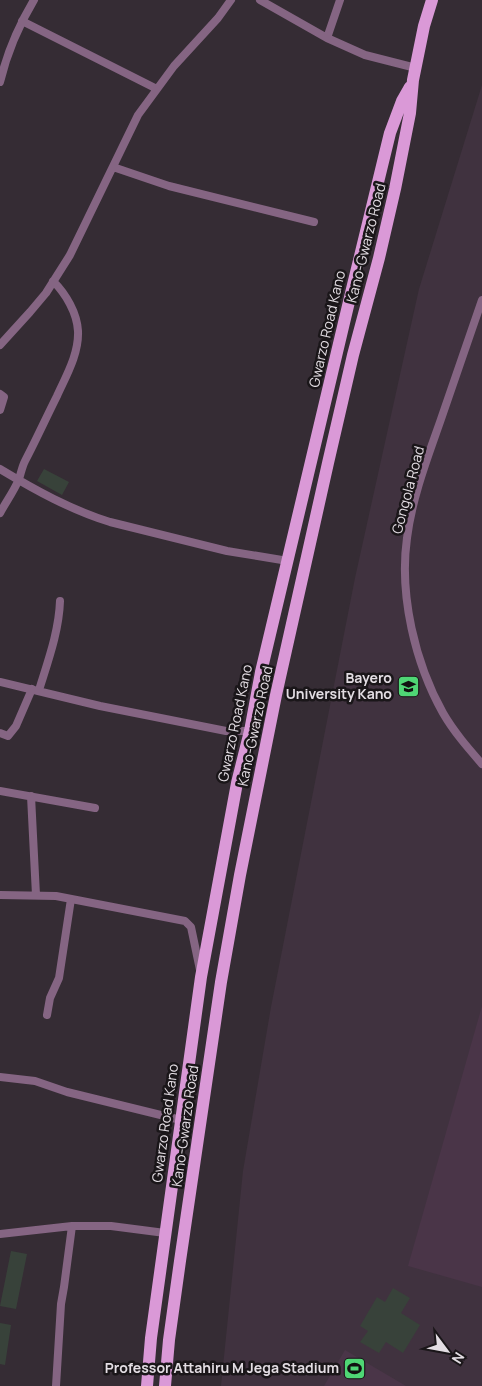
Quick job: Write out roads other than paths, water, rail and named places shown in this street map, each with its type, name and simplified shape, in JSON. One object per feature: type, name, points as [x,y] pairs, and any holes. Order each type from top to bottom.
[{"type":"main road","points":[[415,74],[424,26],[432,0]]},
{"type":"main road","name":"Gwarzo Road Kano","points":[[146,1386],[165,1233],[201,976],[237,783],[390,133],[415,74]]},
{"type":"main road","name":"Kano-Gwarzo Road","points":[[165,1386],[179,1270],[221,982],[240,875],[276,695],[328,463],[395,190],[410,112],[415,74]]},
{"type":"street","points":[[0,82],[3,68],[22,21],[34,0]]},
{"type":"street","points":[[0,345],[30,312],[70,255],[138,115],[174,66],[218,18],[231,0]]},
{"type":"street","points":[[260,0],[327,38],[415,74]]},
{"type":"street","points":[[327,38],[340,0]]},
{"type":"street","points":[[22,21],[157,89]]},
{"type":"street","points":[[113,167],[169,186],[314,222]]},
{"type":"street","points":[[0,513],[19,480],[24,464],[70,368],[76,350],[78,331],[75,314],[62,291],[53,281]]},
{"type":"street","name":"Gongola Road","points":[[482,300],[421,478],[407,538],[405,564],[411,624],[416,650],[426,677],[443,713],[463,742],[482,764]]},
{"type":"street","points":[[0,394],[4,397],[0,410]]},
{"type":"street","points":[[0,469],[61,502],[94,517],[227,551],[288,561]]},
{"type":"street","points":[[0,733],[8,736],[36,690],[51,652],[60,601]]},
{"type":"street","points":[[0,682],[100,706],[226,731],[250,731]]},
{"type":"street","points":[[0,791],[95,808]]},
{"type":"street","points":[[31,796],[36,895]]},
{"type":"street","points":[[0,894],[56,896],[186,921],[191,926],[201,976]]},
{"type":"street","points":[[47,1015],[50,998],[59,978],[71,899]]},
{"type":"street","points":[[0,1077],[35,1081],[67,1092],[181,1120]]},
{"type":"street","points":[[0,1234],[72,1226],[110,1226],[165,1233]]},
{"type":"street","points":[[56,1386],[61,1304],[72,1226]]},
{"type":"place","name":"Bayero University Kano","points":[[408,686]]},
{"type":"place","name":"Professor Attahiru M Jega Stadium","points":[[355,1368]]}]
